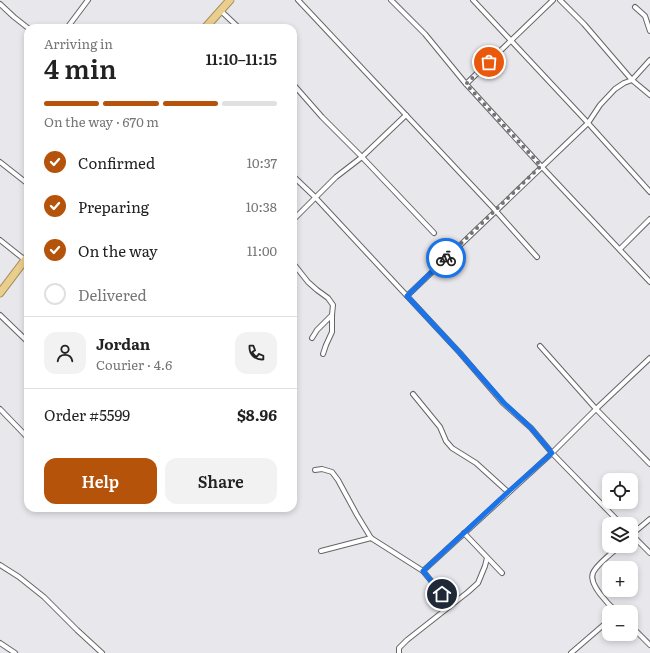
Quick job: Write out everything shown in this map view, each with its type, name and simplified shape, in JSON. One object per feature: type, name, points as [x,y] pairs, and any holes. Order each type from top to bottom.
[{"type":"highway","points":[[209,24],[230,0]]},
{"type":"highway","points":[[0,293],[24,261]]},
{"type":"street","points":[[70,24],[88,0]]},
{"type":"street","points":[[298,0],[496,211],[537,257]]},
{"type":"street","points":[[391,0],[425,34],[466,84],[650,282]]},
{"type":"street","points":[[473,0],[650,192]]},
{"type":"street","points":[[466,84],[553,0]]},
{"type":"street","points":[[560,0],[584,24],[632,80],[650,96]]},
{"type":"street","points":[[0,4],[24,25]]},
{"type":"street","points":[[635,7],[644,16],[650,31]]},
{"type":"street","points":[[221,11],[235,24]]},
{"type":"street","points":[[407,296],[541,166],[588,123],[600,105],[615,89],[632,80],[650,60]]},
{"type":"street","points":[[297,89],[322,117],[362,156],[434,233]]},
{"type":"street","points":[[297,216],[336,177],[362,156],[406,115]]},
{"type":"street","points":[[0,162],[24,181]]},
{"type":"street","points":[[297,180],[315,197],[460,353],[504,403],[531,428],[552,453],[615,517]]},
{"type":"street","points":[[620,249],[650,219]]},
{"type":"street","points":[[0,240],[24,257]]},
{"type":"street","points":[[297,268],[312,286],[328,298],[333,305],[332,332],[323,354]]},
{"type":"street","points":[[0,315],[24,338]]},
{"type":"street","points":[[312,338],[317,330],[332,315]]},
{"type":"street","points":[[540,346],[596,408],[650,464]]},
{"type":"street","points":[[423,571],[552,453],[596,408],[650,358]]},
{"type":"street","points":[[413,394],[440,427],[446,441],[452,448],[476,463],[508,492]]},
{"type":"street","points":[[0,409],[24,434]]},
{"type":"street","points":[[315,470],[322,469],[332,472],[371,538],[423,571],[451,605]]},
{"type":"street","points":[[638,529],[650,519]]},
{"type":"street","points":[[464,533],[502,573]]},
{"type":"street","points":[[321,551],[371,538]]},
{"type":"street","points":[[638,542],[650,553]]},
{"type":"street","points":[[610,605],[599,593],[592,577],[593,572],[612,553]]},
{"type":"street","points":[[399,653],[399,648],[407,640],[478,583],[487,558]]},
{"type":"street","points":[[0,565],[19,577],[44,597],[102,653]]},
{"type":"street","points":[[571,653],[602,626]]},
{"type":"street","points":[[638,633],[650,645]]},
{"type":"street","points":[[0,643],[15,653]]},
{"type":"way so far","points":[[446,258],[541,166],[466,84],[489,62]]},
{"type":"route","points":[[442,594],[423,571],[552,453],[531,428],[504,403],[407,296],[446,258]]}]
